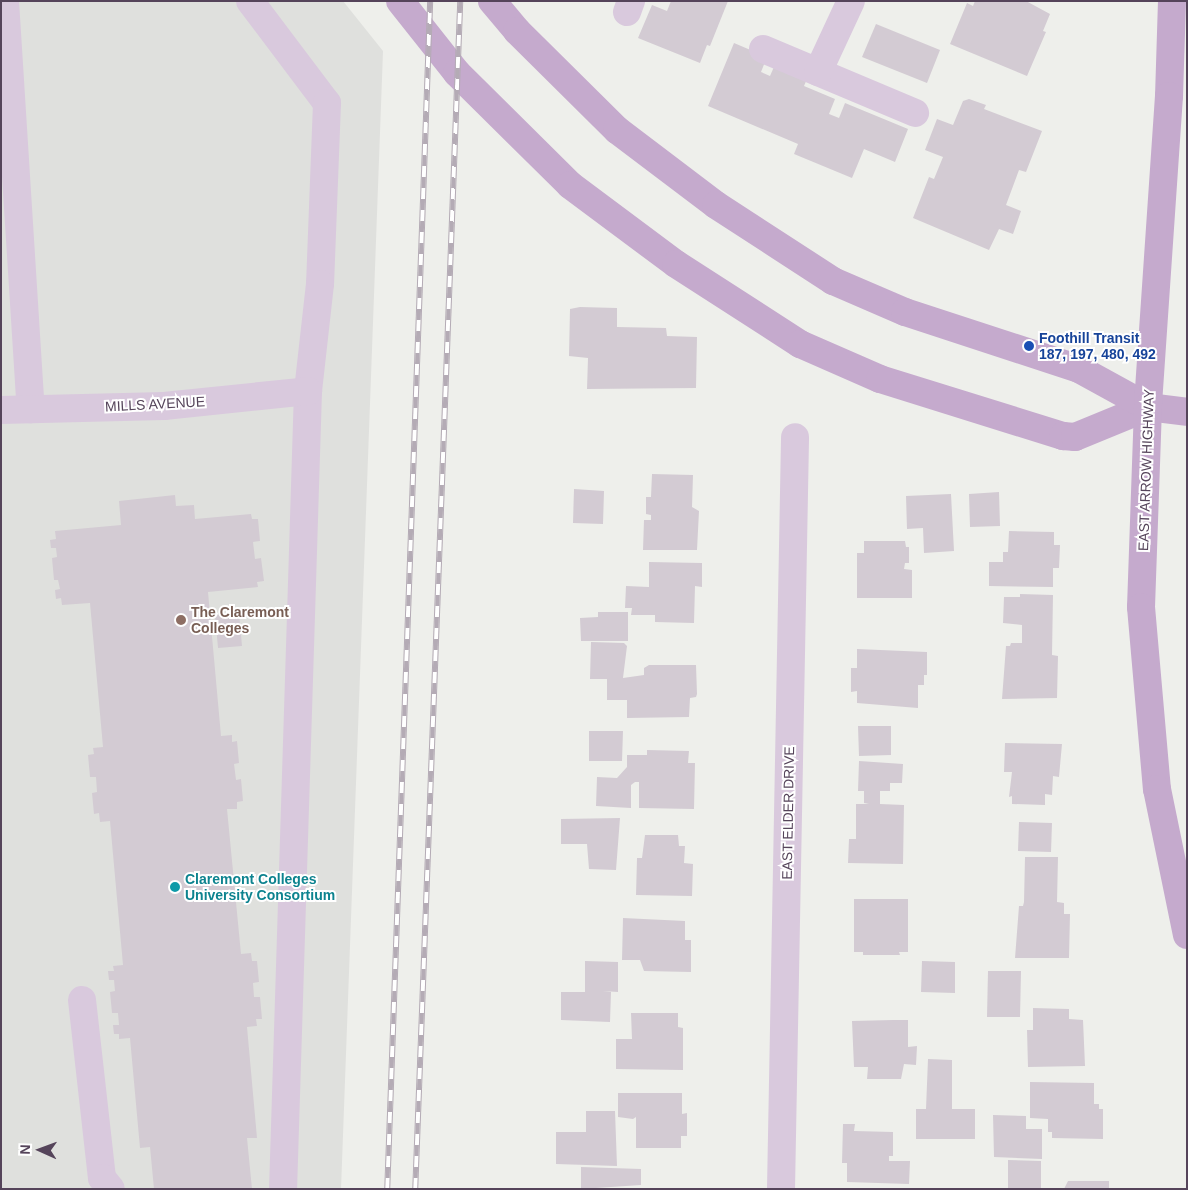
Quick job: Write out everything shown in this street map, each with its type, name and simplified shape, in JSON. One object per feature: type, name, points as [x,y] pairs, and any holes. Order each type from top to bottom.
[{"type":"main road","points":[[400,1],[457,73],[570,185],[676,264],[800,344],[880,379],[1063,436],[1075,437],[1148,407]]},
{"type":"main road","points":[[492,1],[517,31],[616,130],[716,205],[833,281],[905,312],[1079,369],[1148,407],[1187,412]]},
{"type":"main road","name":"EAST ARROW HIGHWAY","points":[[1172,1],[1169,96],[1148,407],[1141,607],[1144,661],[1157,789],[1187,935]]},
{"type":"street","points":[[5,1],[31,409]]},
{"type":"street","points":[[250,1],[327,103],[320,284],[308,391],[283,1189]]},
{"type":"street","points":[[818,72],[851,1]]},
{"type":"street","points":[[763,49],[915,113]]},
{"type":"street","name":"MILLS AVENUE","points":[[1,410],[164,406],[308,391]]},
{"type":"street","name":"EAST ELDER DRIVE","points":[[782,1189],[795,437]]},
{"type":"street","points":[[82,1000],[102,1178],[111,1189]]},
{"type":"shaded area","name":"The Claremont Colleges","points":[[1,1],[343,1],[383,51],[341,1189],[1,1189]]},
{"type":"building","points":[[671,1],[728,1],[710,46],[707,45],[700,63],[638,38],[652,5],[667,11]]},
{"type":"building","points":[[975,1],[1026,1],[1050,14],[1043,31],[1046,32],[1027,76],[950,44],[967,3],[973,6]]},
{"type":"building","points":[[876,24],[940,50],[927,83],[862,57]]},
{"type":"building","points":[[734,43],[767,57],[761,72],[770,76],[777,60],[809,74],[804,86],[835,99],[829,114],[839,118],[845,103],[908,129],[895,162],[864,149],[852,178],[794,154],[798,144],[708,106]]},
{"type":"building","points":[[969,99],[986,105],[984,109],[1042,131],[1026,172],[1019,170],[1006,205],[1021,211],[1013,234],[999,229],[989,250],[913,218],[929,177],[934,179],[943,157],[925,150],[937,119],[953,125],[963,101]]},
{"type":"building","points":[[580,307],[617,308],[617,327],[666,328],[667,336],[697,337],[696,388],[587,389],[588,358],[569,356],[570,309]]},
{"type":"building","points":[[652,474],[693,475],[692,507],[699,511],[697,550],[643,550],[644,520],[651,520],[651,515],[646,514],[646,497],[651,497]]},
{"type":"building","points":[[574,489],[604,491],[603,524],[573,523]]},
{"type":"building","points":[[999,492],[1000,526],[970,527],[969,494]]},
{"type":"building","points":[[951,494],[954,551],[924,553],[923,528],[907,529],[906,496]]},
{"type":"building","name":"Claremont Colleges University Consortium","points":[[175,495],[176,506],[194,505],[195,519],[251,514],[252,519],[258,519],[260,541],[253,542],[255,559],[261,558],[264,581],[257,582],[258,587],[208,592],[221,736],[232,735],[232,742],[237,741],[239,763],[234,764],[236,780],[241,779],[243,801],[237,802],[237,809],[227,809],[241,954],[251,953],[252,961],[257,961],[259,982],[253,983],[254,997],[260,997],[262,1019],[256,1019],[257,1026],[247,1027],[257,1138],[247,1138],[252,1189],[154,1189],[150,1147],[140,1148],[130,1038],[119,1039],[119,1034],[114,1034],[113,1025],[119,1025],[118,1013],[112,1013],[110,992],[115,991],[114,980],[109,980],[108,971],[114,971],[113,966],[123,965],[110,821],[100,822],[99,813],[94,814],[92,793],[97,792],[96,777],[90,777],[88,755],[94,754],[93,748],[103,747],[90,603],[62,605],[61,598],[56,599],[55,590],[60,589],[58,580],[54,580],[52,558],[57,557],[56,548],[51,548],[50,540],[56,539],[55,531],[121,525],[119,501]]},
{"type":"building","points":[[1009,531],[1054,532],[1054,545],[1060,545],[1059,568],[1053,568],[1053,587],[989,586],[989,562],[1003,562],[1003,552],[1008,552]]},
{"type":"building","points":[[864,541],[905,541],[906,547],[909,547],[909,563],[905,563],[904,569],[912,570],[912,598],[857,598],[857,553],[864,553]]},
{"type":"building","points":[[649,562],[702,563],[702,587],[695,586],[694,623],[655,622],[655,615],[631,615],[632,608],[625,608],[626,586],[649,587]]},
{"type":"building","points":[[1020,594],[1053,595],[1052,655],[1058,656],[1057,698],[1002,699],[1006,646],[1010,646],[1011,643],[1022,643],[1022,625],[1003,623],[1004,597],[1020,597]]},
{"type":"building","points":[[239,612],[242,646],[218,648],[215,615]]},
{"type":"building","points":[[598,612],[628,612],[628,641],[581,641],[580,618],[598,617]]},
{"type":"building","points":[[591,642],[624,643],[627,646],[623,678],[644,675],[644,668],[649,665],[696,665],[697,694],[696,697],[690,698],[689,717],[627,718],[627,700],[607,700],[607,679],[590,679]]},
{"type":"building","points":[[857,649],[927,652],[927,675],[924,675],[924,685],[918,685],[918,708],[857,703],[857,691],[851,692],[851,668],[857,668]]},
{"type":"building","points":[[858,726],[891,726],[891,755],[859,756]]},
{"type":"building","points":[[589,731],[623,731],[622,761],[589,761]]},
{"type":"building","points":[[1005,743],[1062,744],[1059,777],[1053,776],[1052,795],[1045,794],[1045,805],[1012,804],[1012,796],[1009,797],[1012,772],[1004,772]]},
{"type":"building","points":[[647,750],[689,751],[688,763],[695,763],[694,809],[639,808],[639,782],[631,785],[631,808],[596,806],[597,777],[617,778],[627,767],[627,755],[647,755]]},
{"type":"building","points":[[859,761],[903,764],[902,783],[890,783],[890,791],[880,791],[880,804],[904,805],[903,864],[848,863],[849,839],[856,839],[856,804],[869,804],[864,803],[864,791],[858,791]]},
{"type":"building","points":[[620,818],[616,870],[589,869],[587,844],[561,844],[561,819]]},
{"type":"building","points":[[1019,822],[1052,823],[1051,852],[1018,851]]},
{"type":"building","points":[[645,835],[678,835],[679,846],[685,846],[684,863],[693,864],[692,896],[636,895],[637,858],[642,858]]},
{"type":"building","points":[[1025,857],[1058,857],[1057,902],[1064,903],[1064,914],[1070,914],[1069,958],[1015,958],[1019,906],[1023,906],[1024,902]]},
{"type":"building","points":[[854,899],[908,899],[908,952],[899,952],[900,955],[863,955],[863,952],[854,952]]},
{"type":"building","points":[[623,918],[685,921],[685,940],[691,940],[691,972],[644,971],[640,960],[622,960]]},
{"type":"building","points":[[585,961],[618,962],[618,992],[603,991],[611,992],[610,1022],[561,1020],[561,992],[585,992]]},
{"type":"building","points":[[922,961],[955,962],[955,993],[921,992]]},
{"type":"building","points":[[988,971],[1021,971],[1020,1017],[987,1017]]},
{"type":"building","points":[[1033,1008],[1069,1009],[1069,1019],[1083,1020],[1085,1066],[1028,1067],[1027,1030],[1033,1030]]},
{"type":"building","points":[[631,1013],[678,1013],[678,1027],[683,1028],[683,1070],[616,1069],[616,1039],[632,1039]]},
{"type":"building","points":[[908,1020],[908,1047],[917,1046],[916,1065],[904,1064],[901,1079],[867,1079],[868,1067],[854,1067],[852,1021]]},
{"type":"building","points":[[928,1059],[952,1060],[952,1109],[975,1109],[975,1139],[916,1139],[916,1109],[926,1109]]},
{"type":"building","points":[[1030,1082],[1094,1083],[1094,1104],[1099,1104],[1099,1109],[1103,1109],[1103,1139],[1052,1138],[1052,1132],[1048,1132],[1048,1119],[1030,1118]]},
{"type":"building","points":[[618,1093],[682,1093],[682,1114],[687,1113],[687,1136],[681,1136],[681,1148],[636,1148],[636,1117],[633,1119],[618,1117]]},
{"type":"building","points":[[586,1111],[615,1111],[617,1166],[556,1164],[556,1132],[586,1132]]},
{"type":"building","points":[[993,1115],[1026,1116],[1026,1129],[1042,1129],[1042,1159],[994,1157]]},
{"type":"building","points":[[843,1124],[855,1124],[854,1131],[893,1132],[893,1156],[889,1156],[889,1161],[910,1161],[909,1184],[847,1182],[847,1163],[842,1163]]},
{"type":"building","points":[[1008,1160],[1041,1161],[1041,1189],[1008,1189]]},
{"type":"building","points":[[581,1167],[641,1169],[641,1185],[581,1189]]},
{"type":"building","points":[[1068,1181],[1109,1181],[1109,1189],[1064,1189]]},
{"type":"railway","points":[[387,1189],[430,1]]},
{"type":"railway","points":[[415,1189],[460,1]]},
{"type":"place","name":"Foothill Transit 187, 197, 480, 492","points":[[1029,346]]},
{"type":"place","name":"The Claremont Colleges","points":[[181,620]]},
{"type":"place","name":"Claremont Colleges University Consortium","points":[[175,887]]}]
